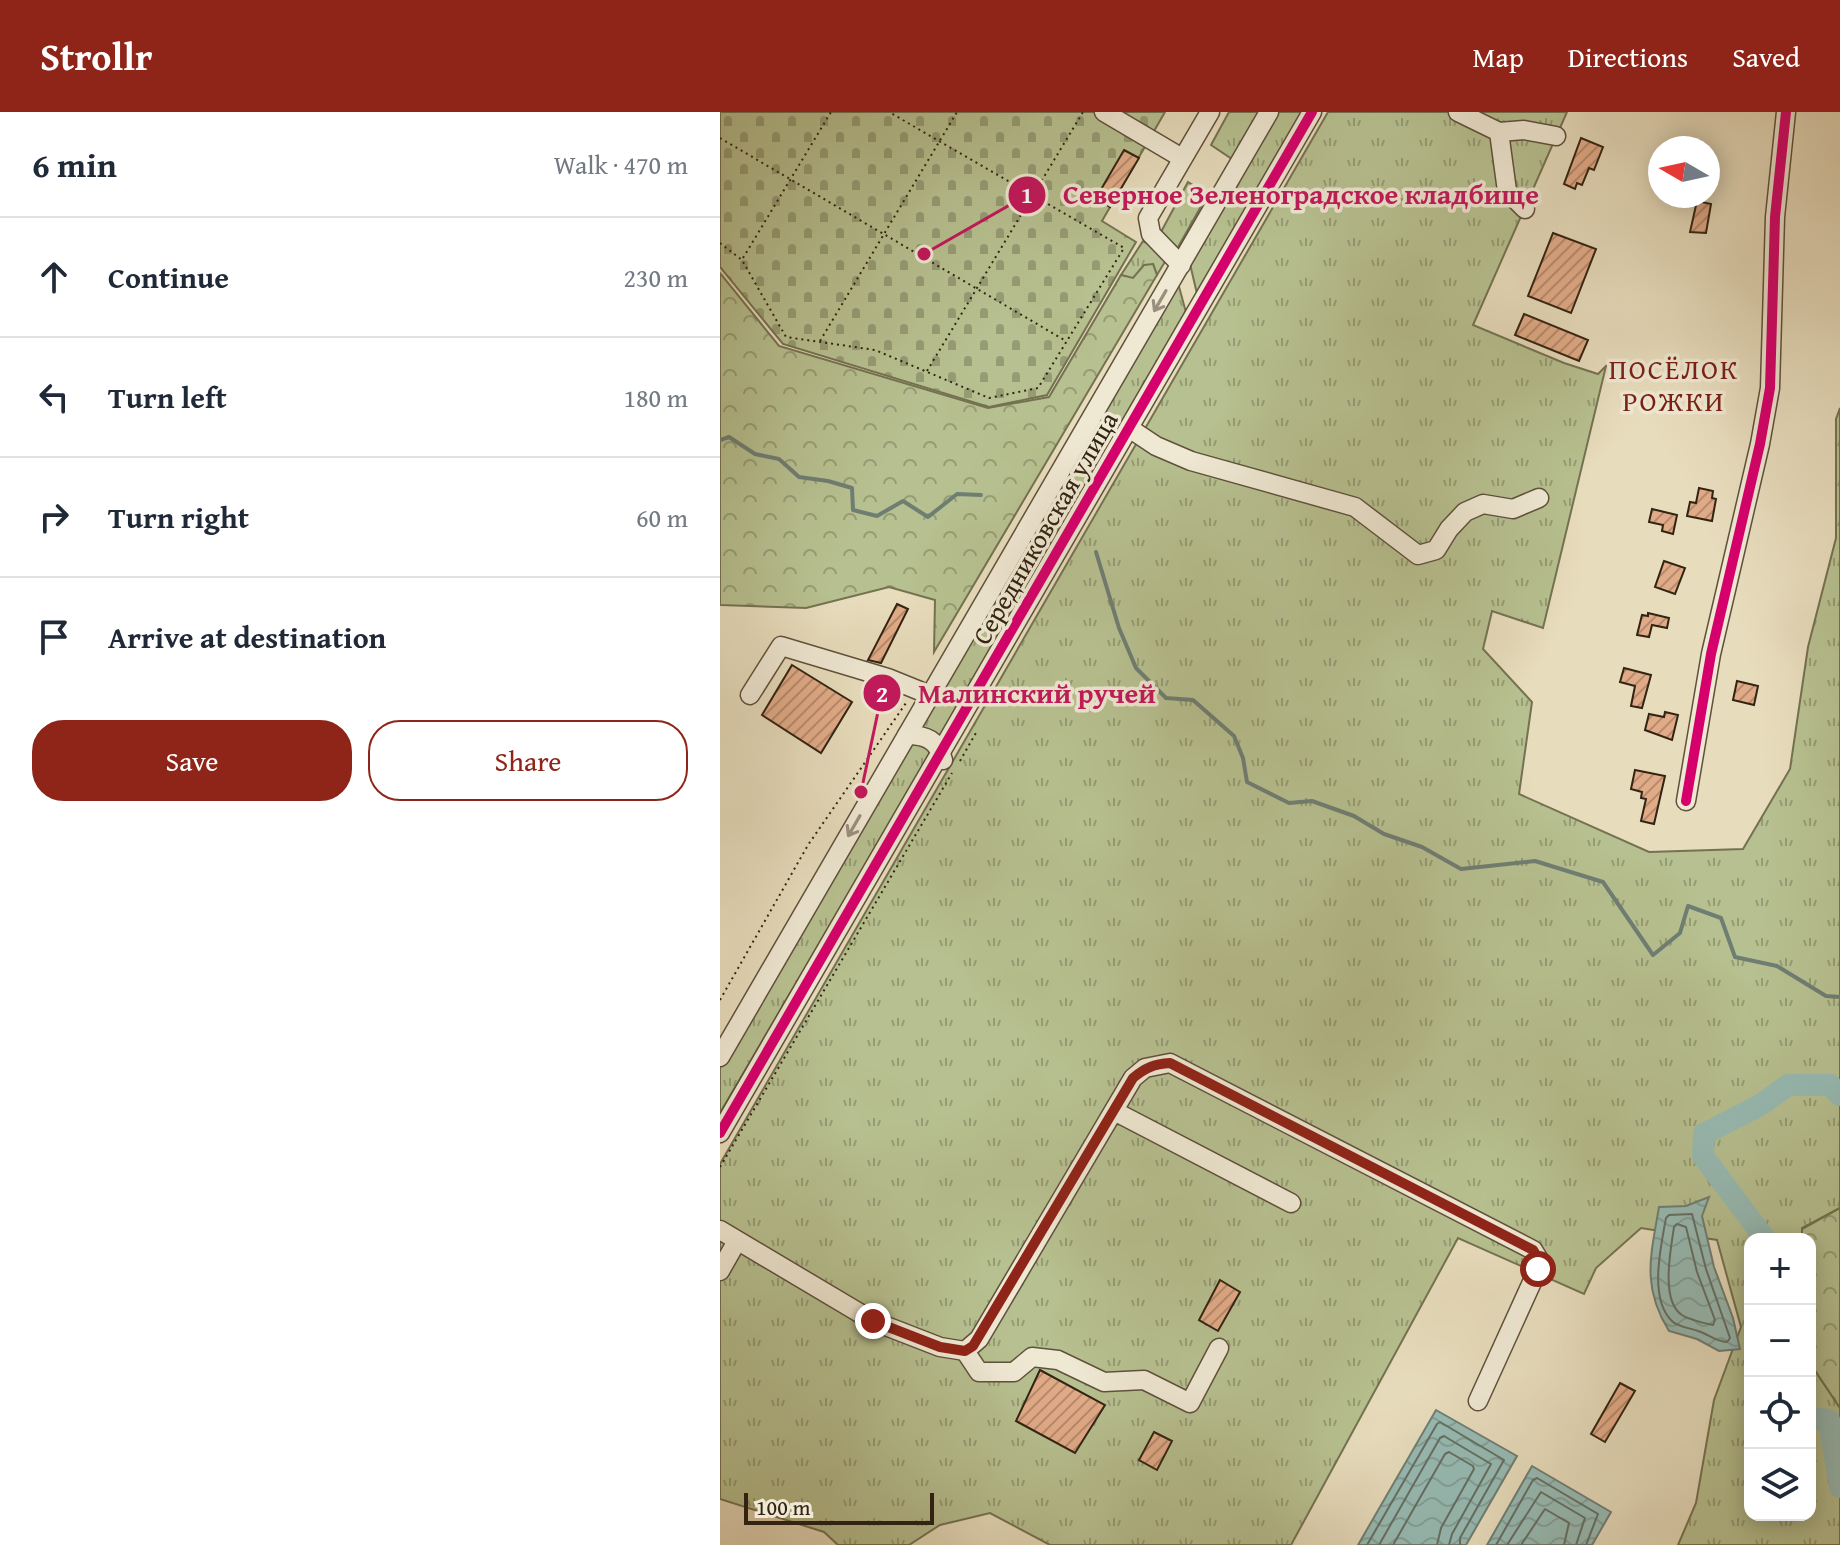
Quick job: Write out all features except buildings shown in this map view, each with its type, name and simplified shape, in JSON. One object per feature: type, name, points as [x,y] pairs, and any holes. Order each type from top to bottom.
[{"type":"street","points":[[1104,112],[1182,158]]},
{"type":"street","points":[[1181,265],[1151,234],[1148,223],[1210,112]]},
{"type":"street","name":"Середниковская улица","points":[[720,1057],[1269,112]]},
{"type":"street","name":"Середниковская улица","points":[[720,1133],[1312,112]]},
{"type":"street","points":[[1458,112],[1499,132],[1524,130],[1556,136]]},
{"type":"street","points":[[1686,801],[1711,654],[1770,388],[1775,217],[1786,112]]},
{"type":"street","points":[[1499,132],[1507,191],[1525,209]]},
{"type":"street","points":[[1129,428],[1156,446],[1191,461],[1355,507],[1418,555],[1436,550],[1449,529],[1465,512],[1483,504],[1513,509],[1539,498]]},
{"type":"street","points":[[750,695],[781,646],[888,678],[930,695]]},
{"type":"street","points":[[907,735],[926,736],[934,741],[941,752]]},
{"type":"street","points":[[965,1351],[979,1339],[1133,1078],[1145,1068],[1170,1063],[1533,1250],[1538,1258],[1538,1269],[1478,1401]]},
{"type":"street","points":[[1114,1111],[1291,1203]]},
{"type":"street","points":[[720,1230],[873,1321],[940,1347],[965,1351],[979,1372],[1014,1372],[1032,1357],[1058,1360],[1104,1382],[1144,1380],[1190,1403],[1219,1348]]},
{"type":"street","points":[[720,1271],[737,1241]]},
{"type":"path","points":[[742,260],[831,112]]},
{"type":"path","points":[[720,243],[742,260],[786,337],[875,350],[989,398],[1038,388],[1124,248],[889,112]]},
{"type":"path","points":[[819,342],[957,112]]},
{"type":"path","points":[[927,372],[1083,112]]},
{"type":"path","points":[[720,138],[1067,341]]},
{"type":"path","points":[[720,1000],[808,845],[909,699]]},
{"type":"path","points":[[720,1167],[977,731]]},
{"type":"green space","points":[[720,112],[1165,112],[1102,221],[1136,242],[1047,395],[989,407],[783,344],[720,267]]},
{"type":"green space","points":[[1229,112],[1259,112],[1232,159],[1211,145]]},
{"type":"green space","points":[[1277,112],[1305,112],[1198,298],[1190,264]]},
{"type":"green space","points":[[1328,112],[1567,112],[1473,325],[1598,374],[1606,366],[1543,628],[1492,611],[1483,649],[1532,702],[1519,794],[1649,852],[1743,849],[1790,769],[1808,647],[1836,538],[1836,419],[1840,408],[1840,1208],[1802,1228],[1802,1233],[1744,1233],[1744,1521],[1816,1521],[1816,1372],[1840,1408],[1840,1545],[1678,1545],[1696,1503],[1714,1400],[1741,1327],[1717,1240],[1641,1228],[1596,1268],[1584,1294],[1458,1238],[1291,1545],[1050,1545],[990,1513],[940,1525],[909,1545],[838,1545],[824,1532],[720,1499],[720,1164]]},
{"type":"green space","points":[[1188,182],[1208,194],[1177,249],[1162,235],[1162,230]]},
{"type":"green space","points":[[1143,241],[1166,260],[1157,275],[1153,264],[1133,279],[1121,275]]},
{"type":"green space","points":[[1153,264],[1157,275],[934,652],[935,600],[889,587],[806,608],[720,605],[720,273],[779,346],[988,408],[1049,397],[1121,275],[1133,278],[1144,265]]},
{"type":"green space","points":[[1178,283],[1187,316],[720,1113],[720,1066]]},
{"type":"green space","points":[[1840,1208],[1840,1408],[1816,1372],[1816,1233],[1802,1233],[1802,1229]]},
{"type":"water","points":[[1709,1197],[1702,1216],[1714,1267],[1733,1318],[1740,1349],[1719,1351],[1697,1339],[1669,1331],[1660,1315],[1651,1285],[1651,1255],[1659,1207],[1686,1206]]},
{"type":"water","points":[[1436,1410],[1517,1456],[1466,1545],[1358,1545]]},
{"type":"water","points":[[1532,1466],[1611,1512],[1592,1545],[1487,1545]]},
{"type":"waterway","points":[[720,440],[729,437],[755,454],[779,459],[799,477],[852,488],[853,510],[877,516],[903,501],[928,517],[957,494],[981,495]]},
{"type":"waterway","points":[[1096,552],[1119,628],[1136,668],[1166,698],[1193,700],[1234,736],[1243,758],[1247,782],[1289,803],[1312,801],[1354,816],[1384,834],[1422,847],[1461,869],[1535,861],[1603,882],[1653,955],[1680,933],[1688,906],[1721,918],[1735,957],[1777,966],[1826,996],[1840,997]]},
{"type":"waterway","points":[[1761,1233],[1703,1156],[1704,1134],[1762,1104],[1788,1085],[1830,1085],[1840,1095]]},
{"type":"waterway","points":[[1816,1419],[1829,1420],[1840,1487]]},
{"type":"cycle path","points":[[720,1133],[1312,112]]},
{"type":"cycle path","points":[[1686,801],[1711,654],[1770,388],[1775,217],[1786,112]]},
{"type":"place","name":"Северное Зеленоградское кладбище","points":[[924,254]]},
{"type":"place","name":"Малинский ручей","points":[[861,792]]},
{"type":"district","name":"ПОСЁЛОК РОЖКИ","points":[[1674,385]]},
{"type":"route","points":[[873,1321],[940,1347],[965,1351],[973,1346],[1133,1078],[1145,1068],[1158,1063],[1170,1063],[1533,1250],[1538,1258],[1538,1269]]}]
